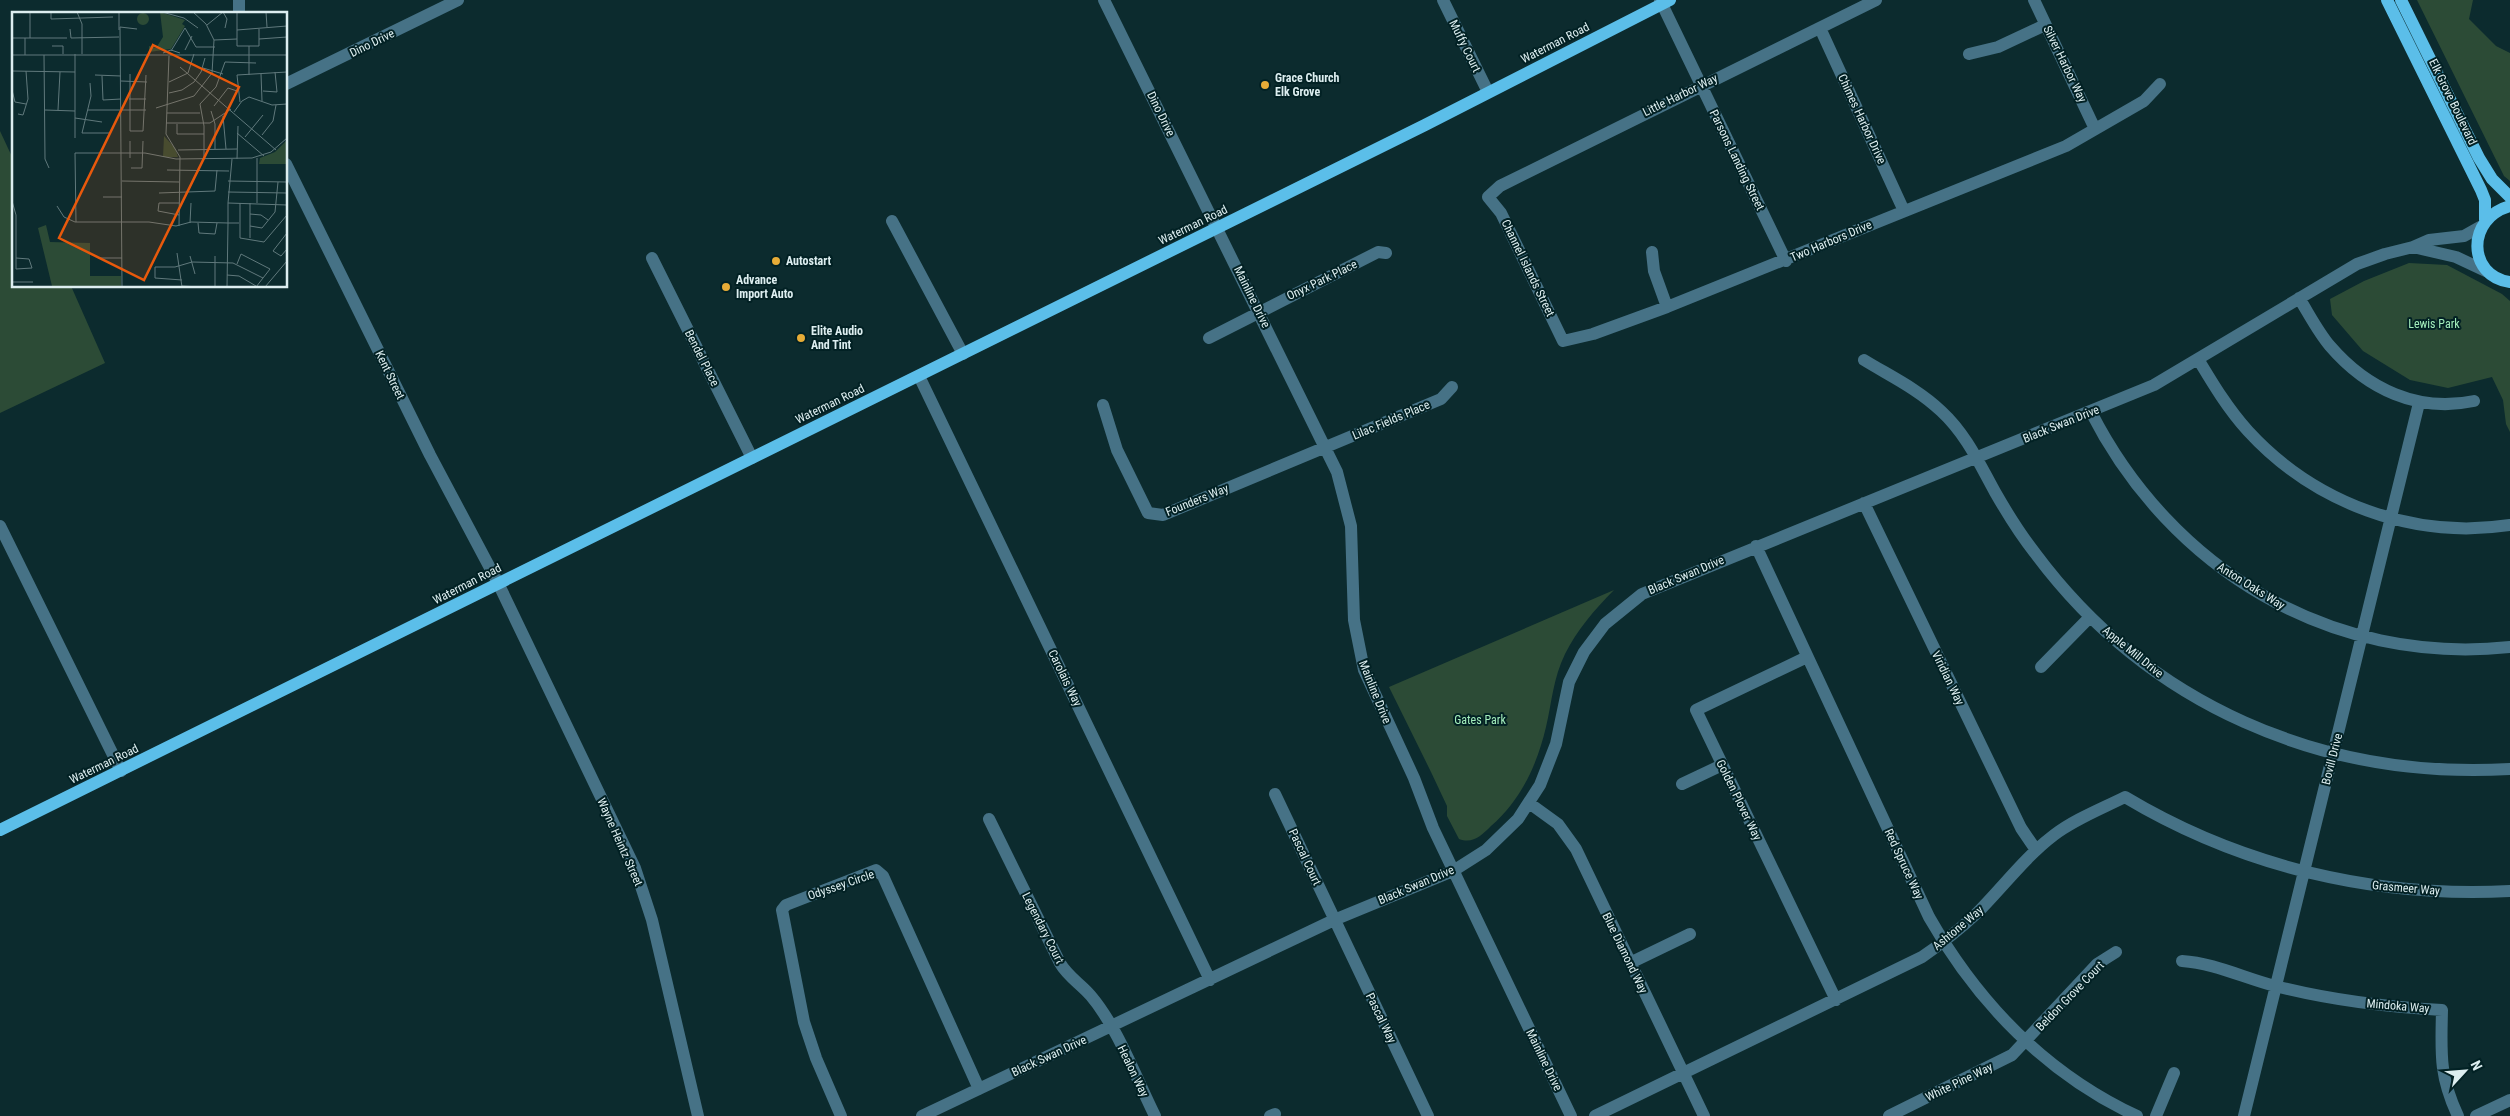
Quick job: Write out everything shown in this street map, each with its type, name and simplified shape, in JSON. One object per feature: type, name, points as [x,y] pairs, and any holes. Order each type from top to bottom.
[{"type":"main road","name":"Elk Grove Boulevard","points":[[2387,0],[2480,188],[2484,200],[2483,223],[2478,246],[2481,259],[2488,272]]},
{"type":"main road","name":"Elk Grove Boulevard","points":[[2401,0],[2478,158],[2492,179],[2510,197]]},
{"type":"main road","name":"Waterman Road","points":[[0,830],[920,376],[1488,92],[1664,1]]},
{"type":"main road","points":[[2483,223],[2493,212],[2510,206]]},
{"type":"main road","points":[[2488,272],[2509,282]]},
{"type":"street","name":"Dino Drive","points":[[288,83],[458,0]]},
{"type":"street","name":"Dino Drive","points":[[1104,0],[1217,228]]},
{"type":"street","name":"Muffy Court","points":[[1443,0],[1488,92]]},
{"type":"street","name":"Little Harbor Way","points":[[1488,197],[1500,186],[1700,85],[1876,0]]},
{"type":"street","name":"Silver Harbor Way","points":[[2034,0],[2095,129]]},
{"type":"street","name":"Parsons Landing Street","points":[[1664,1],[1700,85],[1786,261]]},
{"type":"street","points":[[1970,54],[1998,47],[2045,25]]},
{"type":"street","name":"Chimes Harbor Drive","points":[[1820,28],[1904,211]]},
{"type":"street","name":"Two Harbors Drive","points":[[1562,342],[1592,334],[1667,307],[1786,261],[2066,146],[2144,101],[2160,84]]},
{"type":"street","name":"Kent Street","points":[[288,168],[430,455],[498,584]]},
{"type":"street","name":"Channel Islands Street","points":[[1488,197],[1501,213],[1562,342]]},
{"type":"street","points":[[892,221],[963,354]]},
{"type":"street","name":"Black Swan Drive","points":[[922,1116],[1334,920],[1453,871],[1486,850],[1501,837],[1530,803],[1548,766],[1570,682],[1584,652],[1605,624],[1642,594],[2154,385],[2357,264],[2430,240],[2464,236],[2483,223]]},
{"type":"street","name":"Mainline Drive","points":[[1217,228],[1327,448],[1345,497],[1351,526],[1354,620],[1364,670],[1453,871],[1571,1116]]},
{"type":"street","name":"Black Swan Drive","points":[[2413,247],[2456,257],[2488,272]]},
{"type":"street","name":"Onyx Park Place","points":[[1209,338],[1378,252],[1386,254]]},
{"type":"street","points":[[1652,252],[1654,271],[1667,307]]},
{"type":"street","name":"Bendel Place","points":[[652,258],[752,458]]},
{"type":"street","points":[[2298,298],[2320,332],[2347,364],[2380,388],[2419,402],[2447,405],[2474,401]]},
{"type":"street","points":[[2198,359],[2227,404],[2247,429],[2278,459],[2322,490],[2360,508],[2422,525],[2454,528],[2510,525]]},
{"type":"street","name":"Apple Mill Drive","points":[[1864,360],[1922,394],[1942,411],[1969,443],[2028,545],[2052,575],[2090,617],[2129,652],[2188,693],[2251,726],[2333,754],[2418,769],[2466,771],[2510,769]]},
{"type":"street","name":"Carolais Way","points":[[920,376],[1210,980]]},
{"type":"street","name":"Lilac Fields Place","points":[[1327,448],[1441,399],[1452,387]]},
{"type":"street","name":"Bovill Drive","points":[[2244,1116],[2419,402]]},
{"type":"street","name":"Founders Way","points":[[1103,404],[1117,450],[1148,513],[1163,515],[1327,448]]},
{"type":"street","name":"Anton Oaks Way","points":[[2091,412],[2122,466],[2144,496],[2187,542],[2237,580],[2291,611],[2362,636],[2433,648],[2470,650],[2510,647]]},
{"type":"street","name":"Viridian Way","points":[[1864,503],[2021,828],[2036,850]]},
{"type":"street","points":[[0,526],[121,771]]},
{"type":"street","name":"Red Spruce Way","points":[[1756,546],[1929,917],[1943,942],[1987,1002],[2025,1042],[2073,1080],[2119,1112],[2137,1116]]},
{"type":"street","name":"Wayne Heintz Street","points":[[498,584],[635,868],[652,920],[698,1116]]},
{"type":"street","points":[[2041,667],[2090,617]]},
{"type":"street","name":"Golden Plover Way","points":[[1807,657],[1696,710],[1836,1000]]},
{"type":"street","points":[[1682,784],[1722,765]]},
{"type":"street","name":"Pascal Court","points":[[1275,794],[1334,920]]},
{"type":"street","name":"Ashtone Way","points":[[1595,1116],[1894,972],[1943,942],[1976,914],[2036,850],[2075,821],[2125,797],[2214,842],[2304,872]]},
{"type":"street","name":"Blue Diamond Way","points":[[1530,803],[1547,815],[1568,837],[1704,1116]]},
{"type":"street","name":"Legendary Court","points":[[989,819],[1060,963],[1068,976],[1091,996],[1111,1027]]},
{"type":"street","name":"Odyssey Circle","points":[[841,1116],[816,1058],[804,1022],[782,910],[786,905],[876,870],[883,876],[979,1089]]},
{"type":"street","name":"Grasmeer Way","points":[[2304,872],[2389,888],[2433,892],[2510,891]]},
{"type":"street","name":"Pascal Way","points":[[1334,920],[1428,1116]]},
{"type":"street","points":[[1630,963],[1690,934]]},
{"type":"street","name":"Beldon Grove Court","points":[[2025,1042],[2097,964],[2116,952]]},
{"type":"street","points":[[2182,961],[2198,962],[2276,986]]},
{"type":"street","name":"Mindoka Way","points":[[2276,986],[2358,1002],[2442,1010],[2442,1068],[2445,1085],[2458,1116]]},
{"type":"street","name":"Healon Way","points":[[1111,1027],[1155,1116]]},
{"type":"street","name":"White Pine Way","points":[[1888,1116],[1997,1064],[2025,1042]]},
{"type":"street","points":[[2156,1116],[2174,1073]]},
{"type":"street","points":[[2476,1116],[2510,1100]]},
{"type":"green space","points":[[2417,0],[2473,0],[2469,19],[2496,46],[2510,53],[2510,181],[2504,176]]},
{"type":"green space","points":[[0,131],[12,157],[12,288],[72,288],[105,363],[0,413]]},
{"type":"green space","name":"Lewis Park","points":[[2409,263],[2447,265],[2502,294],[2510,301],[2510,432],[2506,424],[2503,400],[2492,377],[2448,388],[2410,380],[2363,351],[2332,315],[2330,299],[2364,281]]},
{"type":"green space","name":"Gates Park","points":[[1614,590],[1587,620],[1565,654],[1555,681],[1546,727],[1538,755],[1519,793],[1502,816],[1480,836],[1473,840],[1459,839],[1447,816],[1447,806],[1389,687]]},
{"type":"place","name":"Grace Church Elk Grove","points":[[1265,85]]},
{"type":"place","name":"Autostart","points":[[776,261]]},
{"type":"place","name":"Advance Import Auto","points":[[726,287]]},
{"type":"place","name":"Elite Audio And Tint","points":[[801,338]]}]
